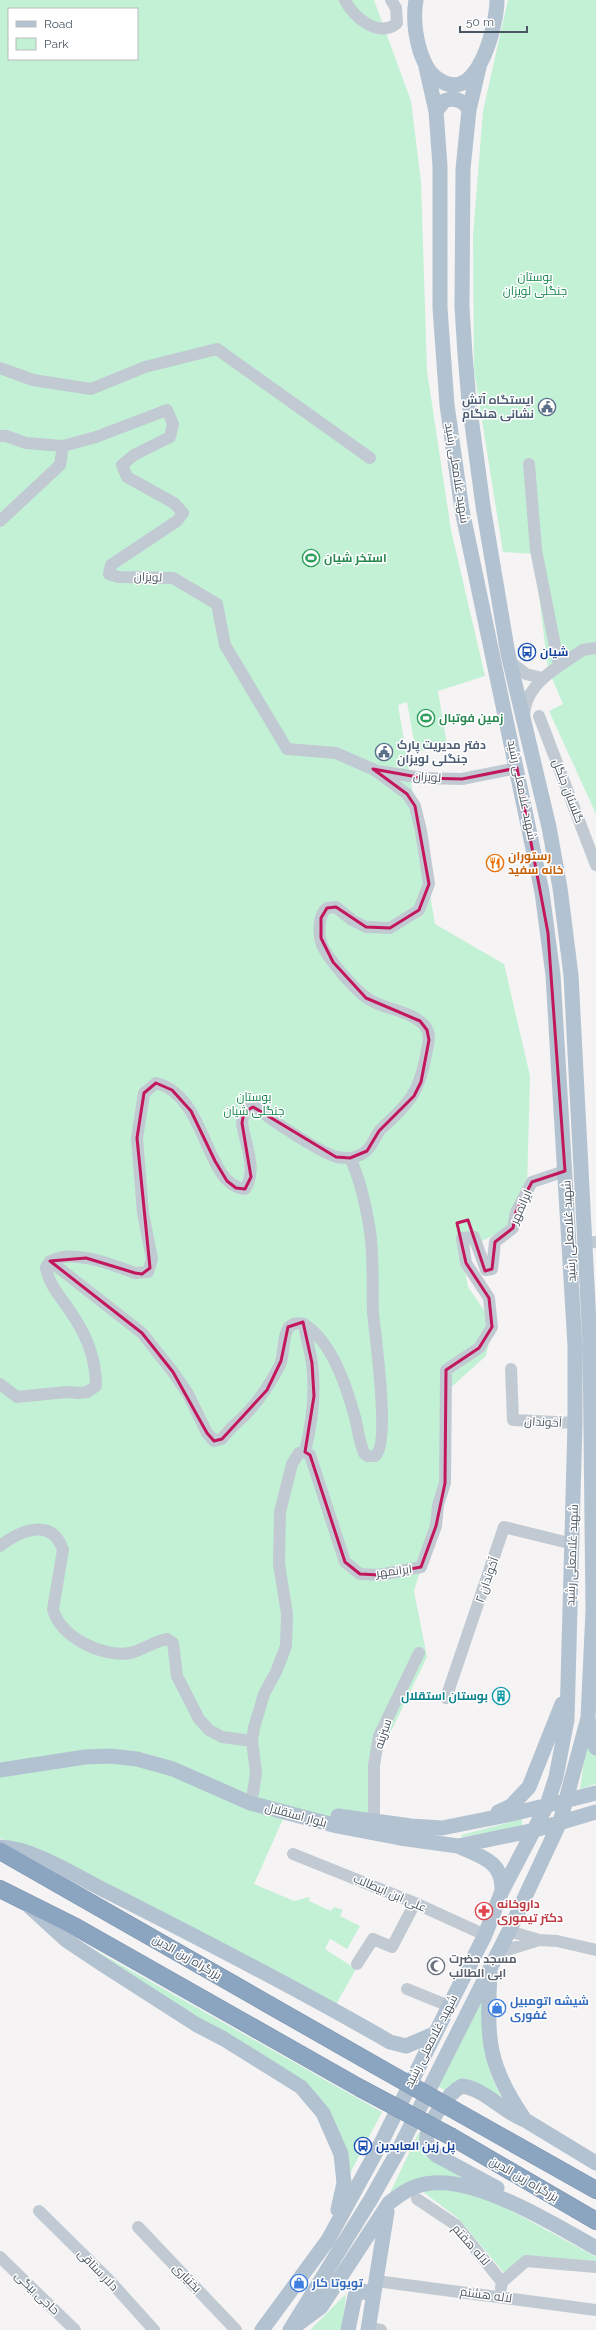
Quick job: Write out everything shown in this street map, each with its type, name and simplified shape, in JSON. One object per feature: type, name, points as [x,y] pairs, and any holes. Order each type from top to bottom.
[{"type":"highway","name":"بزرگراه زین الدین","points":[[0,1851],[596,2190]]},
{"type":"highway","points":[[0,1889],[25,1903]]},
{"type":"highway","name":"بزرگراه زین الدین","points":[[25,1903],[76,1927],[360,2088],[452,2137],[596,2221]]},
{"type":"main road","name":"شهید غلامعلی رشید","points":[[262,2330],[328,2240],[381,2143],[434,2034],[485,1935],[502,1891],[547,1805],[556,1777],[566,1720],[575,1423],[575,1346],[565,1171],[548,933],[542,892],[517,768],[462,510],[447,405],[440,308],[440,166],[436,111],[415,28],[416,0]]},
{"type":"main road","points":[[426,67],[436,78],[447,84],[459,83],[471,77],[487,52],[492,38],[498,0]]},
{"type":"main road","name":"شهید غلامعلی رشید","points":[[290,2330],[371,2199],[509,1931],[560,1822],[568,1800],[588,1718],[595,1610],[591,1243],[571,975],[566,931],[549,827],[509,661],[483,506],[464,354],[462,307],[463,169],[469,110],[480,63]]},
{"type":"main road","points":[[436,111],[444,101],[454,99],[464,103],[469,110]]},
{"type":"main road","points":[[471,1823],[511,1806],[529,1787],[568,1688]]},
{"type":"main road","points":[[588,1718],[590,1734],[596,1748]]},
{"type":"main road","name":"بلوار استقلال","points":[[0,1761],[72,1749],[107,1747],[134,1749],[176,1760],[252,1793],[338,1816],[374,1822],[442,1828],[471,1823],[596,1793]]},
{"type":"main road","name":"بلوار استقلال","points":[[0,1770],[85,1757],[110,1756],[137,1759],[173,1769],[250,1803],[337,1826],[400,1838],[458,1846],[535,1830],[596,1812]]},
{"type":"main road","points":[[458,1846],[480,1856],[496,1867],[502,1880],[502,1891]]},
{"type":"main road","points":[[0,1847],[14,1848],[50,1863],[216,1946],[390,2042],[406,2046],[434,2034]]},
{"type":"main road","points":[[25,1903],[66,1940],[197,2025],[291,2079],[309,2096],[330,2125],[343,2166],[341,2199],[328,2240]]},
{"type":"main road","points":[[490,1968],[490,2047],[497,2073],[511,2100],[525,2120]]},
{"type":"main road","points":[[406,2046],[420,2064],[430,2087]]},
{"type":"main road","points":[[519,2206],[497,2188],[436,2155],[430,2149],[427,2141],[428,2130],[438,2111],[456,2089],[462,2086],[480,2093],[512,2116],[525,2120],[596,2163]]},
{"type":"main road","points":[[290,2330],[322,2307],[389,2203],[404,2191],[418,2186],[443,2182],[469,2186],[519,2206],[596,2248]]},
{"type":"main road","points":[[373,2329],[373,2299],[389,2203]]},
{"type":"main road","points":[[348,2330],[356,2296],[363,2291],[368,2292],[373,2299]]},
{"type":"street","points":[[345,0],[349,8],[361,20],[383,29],[392,28],[397,23],[396,8],[391,0]]},
{"type":"street","points":[[0,368],[33,380],[90,389],[145,367],[217,349],[370,458]]},
{"type":"street","name":"لویزان","points":[[0,436],[6,436],[26,443],[63,446],[96,437],[167,410],[173,424],[170,437],[134,455],[122,465],[127,477],[174,503],[183,513],[177,521],[111,565],[109,574],[118,577],[173,578],[217,604],[225,645],[287,749],[336,753],[373,769],[423,778],[462,779],[517,768]]},
{"type":"street","points":[[0,521],[60,465],[63,446]]},
{"type":"street","points":[[529,464],[536,550],[560,666]]},
{"type":"street","points":[[523,724],[524,704],[542,678],[583,650],[596,648]]},
{"type":"street","points":[[509,661],[526,674],[542,678]]},
{"type":"street","name":"گلستان جنگل","points":[[539,716],[596,865]]},
{"type":"street","points":[[0,1384],[17,1397],[66,1392],[87,1392],[96,1386],[96,1369],[89,1345],[80,1326],[48,1278],[46,1267],[50,1261],[70,1257],[86,1258],[135,1273],[148,1272],[152,1259],[143,1212],[137,1138],[144,1093],[156,1083],[172,1090],[191,1111],[215,1161],[227,1181],[236,1188],[245,1189],[251,1177],[252,1171],[242,1123],[244,1112],[253,1107],[284,1128],[336,1157],[350,1158],[367,1151],[379,1131],[414,1096],[421,1082],[429,1040],[427,1030],[420,1021],[398,1010],[377,1004],[366,998],[333,962],[322,945],[321,938],[321,918],[327,908],[336,907],[352,920],[366,927],[390,928],[419,910],[429,884],[421,831],[415,806],[407,794],[373,769]]},
{"type":"street","points":[[50,1261],[142,1333],[188,1394],[207,1433],[214,1441],[222,1439],[267,1390],[281,1361],[284,1337],[288,1328],[297,1324],[304,1324],[318,1335],[326,1346],[346,1391],[364,1453],[367,1456],[375,1456],[380,1448],[382,1405],[373,1310],[372,1251],[363,1197],[357,1173],[350,1158]]},
{"type":"street","name":"ایرانمهر","points":[[305,1452],[310,1455],[345,1562],[360,1574],[379,1575],[421,1567],[436,1526],[438,1505],[445,1483],[446,1370],[479,1348],[492,1328],[489,1298],[466,1263],[462,1238],[474,1237],[486,1270],[492,1269],[495,1242],[513,1228],[516,1212],[532,1182],[565,1171]]},
{"type":"street","points":[[252,1793],[256,1773],[252,1741],[258,1709],[276,1672],[286,1646],[287,1614],[279,1564],[280,1512],[292,1464],[299,1453],[305,1452],[310,1430],[314,1396],[312,1363],[304,1324]]},
{"type":"street","name":"آخوندان","points":[[511,1369],[513,1420],[575,1423]]},
{"type":"street","name":"آخوندان ۲","points":[[446,1698],[504,1527],[572,1544]]},
{"type":"street","points":[[0,1546],[14,1536],[29,1530],[43,1529],[52,1533],[60,1542],[63,1550],[53,1609],[55,1617],[70,1633],[90,1648],[114,1654],[139,1651],[160,1640],[167,1639],[173,1643],[177,1676],[199,1719],[209,1730],[222,1737],[252,1741]]},
{"type":"street","name":"سبزینه","points":[[374,1822],[374,1765],[379,1736],[419,1653]]},
{"type":"street","name":"علی ابن ابیطالب","points":[[293,1854],[415,1903],[485,1935]]},
{"type":"street","points":[[357,1964],[373,1939],[392,1947],[415,1903]]},
{"type":"street","points":[[509,1931],[539,1940],[556,1941],[596,1950]]},
{"type":"street","points":[[497,1953],[539,1940]]},
{"type":"street","points":[[407,1990],[449,2006]]},
{"type":"street","name":"لاله هفتم","points":[[417,2199],[456,2225],[502,2282]]},
{"type":"street","name":"دلار ستاقی","points":[[39,2211],[109,2280],[154,2330]]},
{"type":"street","name":"بختیاری","points":[[138,2227],[236,2330]]},
{"type":"street","name":"حاجی بیگی","points":[[0,2257],[74,2330]]},
{"type":"street","points":[[499,2297],[502,2282],[526,2261],[596,2267]]},
{"type":"street","name":"لاله هشتم","points":[[376,2281],[596,2310]]},
{"type":"highlighted area","points":[[517,768],[548,933],[565,1171],[532,1182],[516,1212],[513,1228],[495,1242],[492,1269],[485,1271],[468,1220],[457,1223],[466,1263],[489,1298],[492,1327],[479,1348],[446,1370],[445,1483],[436,1526],[421,1567],[379,1575],[360,1574],[345,1562],[310,1455],[305,1452],[314,1396],[312,1363],[303,1322],[288,1327],[281,1361],[267,1390],[222,1439],[214,1441],[207,1433],[173,1372],[142,1333],[50,1261],[86,1258],[142,1274],[150,1268],[137,1138],[144,1093],[156,1083],[172,1090],[191,1111],[215,1161],[227,1181],[236,1188],[245,1189],[251,1177],[242,1123],[244,1112],[253,1107],[336,1157],[350,1158],[367,1151],[379,1131],[414,1096],[421,1082],[429,1040],[427,1030],[420,1021],[366,998],[333,962],[321,938],[321,918],[327,908],[336,907],[366,927],[390,928],[419,910],[429,884],[415,806],[407,794],[373,769],[423,778],[462,779]]},
{"type":"green space","name":"بوستان جنگلی شیان","points":[[0,0],[374,0],[411,101],[421,182],[427,371],[451,530],[485,676],[438,691],[447,745],[416,752],[407,702],[398,705],[435,924],[504,964],[530,1076],[527,1187],[509,1228],[461,1251],[468,1287],[493,1323],[486,1356],[449,1389],[437,1516],[414,1591],[427,1657],[381,1752],[375,1776],[377,1834],[149,1766],[283,1819],[254,1884],[294,1901],[310,1897],[309,1901],[331,1911],[334,1907],[343,1910],[340,1916],[360,1926],[347,1949],[330,1939],[325,1949],[356,1969],[335,2006],[26,1848],[0,1838]]},
{"type":"green space","name":"بوستان جنگلی لویزان","points":[[508,0],[596,0],[596,814],[549,711],[563,704],[548,669],[534,554],[503,552],[474,370],[473,236],[483,111]]},
{"type":"green space","points":[[587,1737],[596,1755],[596,1784],[580,1789]]},
{"type":"green space","points":[[522,1819],[522,1826],[462,1837],[461,1835]]},
{"type":"green space","points":[[68,1935],[382,2112],[347,2179],[329,2115],[238,2044]]},
{"type":"green space","points":[[485,1991],[483,2024],[485,2053],[493,2080],[509,2109],[475,2085],[446,2091],[437,2086]]},
{"type":"green space","points":[[419,2132],[423,2147],[469,2183],[388,2197]]},
{"type":"green space","points":[[432,2187],[488,2198],[596,2257],[596,2264],[523,2256],[505,2274],[458,2218],[419,2189]]},
{"type":"green space","points":[[346,2294],[342,2330],[310,2330]]},
{"type":"place","name":"ایستگاه آتش نشانی هنگام","points":[[547,407]]},
{"type":"place","name":"استخر شیان","points":[[311,558]]},
{"type":"place","name":"شیان","points":[[527,652]]},
{"type":"place","name":"زمین فوتبال","points":[[426,718]]},
{"type":"place","name":"دفتر مدیریت پارک جنگلی لویزان","points":[[384,752]]},
{"type":"place","name":"رستوران خانه سفید","points":[[495,863]]},
{"type":"place","name":"بوستان استقلال","points":[[501,1696]]},
{"type":"place","name":"داروخانه دکتر تیموری","points":[[484,1911]]},
{"type":"place","name":"مسجد حضرت ابی الطالب","points":[[436,1966]]},
{"type":"place","name":"شیشه اتومبیل غفوری","points":[[497,2008]]},
{"type":"place","name":"پل زین العابدین","points":[[363,2146]]},
{"type":"place","name":"تویوتا کار","points":[[299,2283]]}]
